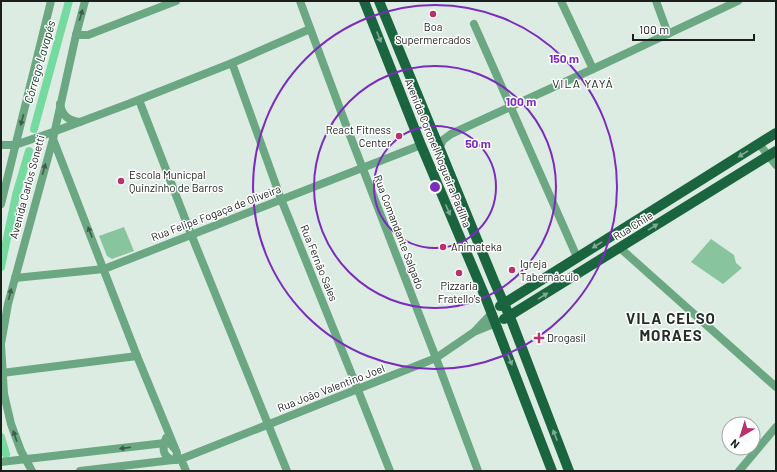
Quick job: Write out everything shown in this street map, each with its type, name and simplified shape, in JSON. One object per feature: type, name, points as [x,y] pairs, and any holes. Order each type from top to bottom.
[{"type":"main road","name":"Avenida Coronel Nogueira Padilha","points":[[364,1],[421,145],[492,313],[552,471]]},
{"type":"main road","name":"Avenida Coronel Nogueira Padilha","points":[[379,1],[439,149],[510,316],[569,471]]},
{"type":"main road","name":"Rua Chile","points":[[504,304],[776,133]]},
{"type":"main road","name":"Rua Chile","points":[[510,316],[772,154]]},
{"type":"main road","points":[[494,281],[505,290],[514,293],[533,286]]},
{"type":"main road","points":[[492,313],[504,304]]},
{"type":"main road","points":[[496,323],[510,316]]},
{"type":"street","name":"Avenida Carlos Sonetti","points":[[1,204],[51,1]]},
{"type":"street","name":"Avenida Carlos Sonetti","points":[[32,471],[21,451],[11,424],[4,394],[1,344],[14,278],[53,136],[85,1]]},
{"type":"street","points":[[76,35],[88,35],[176,1]]},
{"type":"street","name":"Rua Comandante Salgado","points":[[300,1],[478,471]]},
{"type":"street","points":[[561,1],[593,69]]},
{"type":"street","points":[[656,1],[668,34]]},
{"type":"street","points":[[439,149],[442,140],[451,134],[511,108],[738,1]]},
{"type":"street","points":[[474,24],[577,258]]},
{"type":"street","points":[[1,145],[15,145],[53,136],[81,122],[232,63],[310,29]]},
{"type":"street","name":"Rua Fernão Sales","points":[[232,63],[281,199],[390,471]]},
{"type":"street","points":[[139,100],[286,471]]},
{"type":"street","points":[[60,104],[62,114],[74,121],[81,122]]},
{"type":"street","points":[[432,130],[440,135],[451,134]]},
{"type":"street","points":[[53,136],[137,356],[175,448],[177,457],[176,460]]},
{"type":"street","points":[[759,144],[772,154],[776,165]]},
{"type":"street","name":"Rua Felipe Fogaça de Oliveira","points":[[14,278],[104,269],[421,145]]},
{"type":"street","points":[[620,248],[776,387]]},
{"type":"street","name":"Rua João Valentino Joel","points":[[474,332],[492,313]]},
{"type":"street","name":"Rua João Valentino Joel","points":[[80,471],[176,460],[358,390],[436,358],[474,332],[496,323]]},
{"type":"street","points":[[2,373],[137,356]]},
{"type":"street","points":[[739,471],[776,427]]},
{"type":"street","points":[[169,434],[164,443],[164,452],[167,457],[176,460],[186,471]]},
{"type":"street","points":[[1,462],[164,443],[171,444],[182,454],[190,455]]},
{"type":"green space","points":[[124,227],[134,251],[112,259],[107,256],[99,236]]},
{"type":"green space","points":[[711,239],[734,255],[736,263],[742,268],[723,284],[691,262]]},
{"type":"waterway","name":"Córrego Lavapés","points":[[34,129],[69,1]]},
{"type":"waterway","name":"Córrego Lavapés","points":[[1,267],[16,195],[29,151]]},
{"type":"waterway","name":"Córrego Lavapés","points":[[1,437],[6,454]]},
{"type":"place","name":"Boa Supermercados","points":[[433,14]]},
{"type":"place","name":"React Fitness Center","points":[[399,136]]},
{"type":"place","name":"Escola Municpal Quinzinho de Barros","points":[[121,181]]},
{"type":"place","name":"Animateka","points":[[443,247]]},
{"type":"place","name":"Igreja Tabernáculo","points":[[512,270]]},
{"type":"place","name":"Pizzaria Fratello's","points":[[459,273]]},
{"type":"place","name":"Drogasil","points":[[539,338]]},
{"type":"district","name":"VILA YAYÁ","points":[[583,84]]},
{"type":"district","name":"VILA CELSO MORAES","points":[[671,328]]}]
